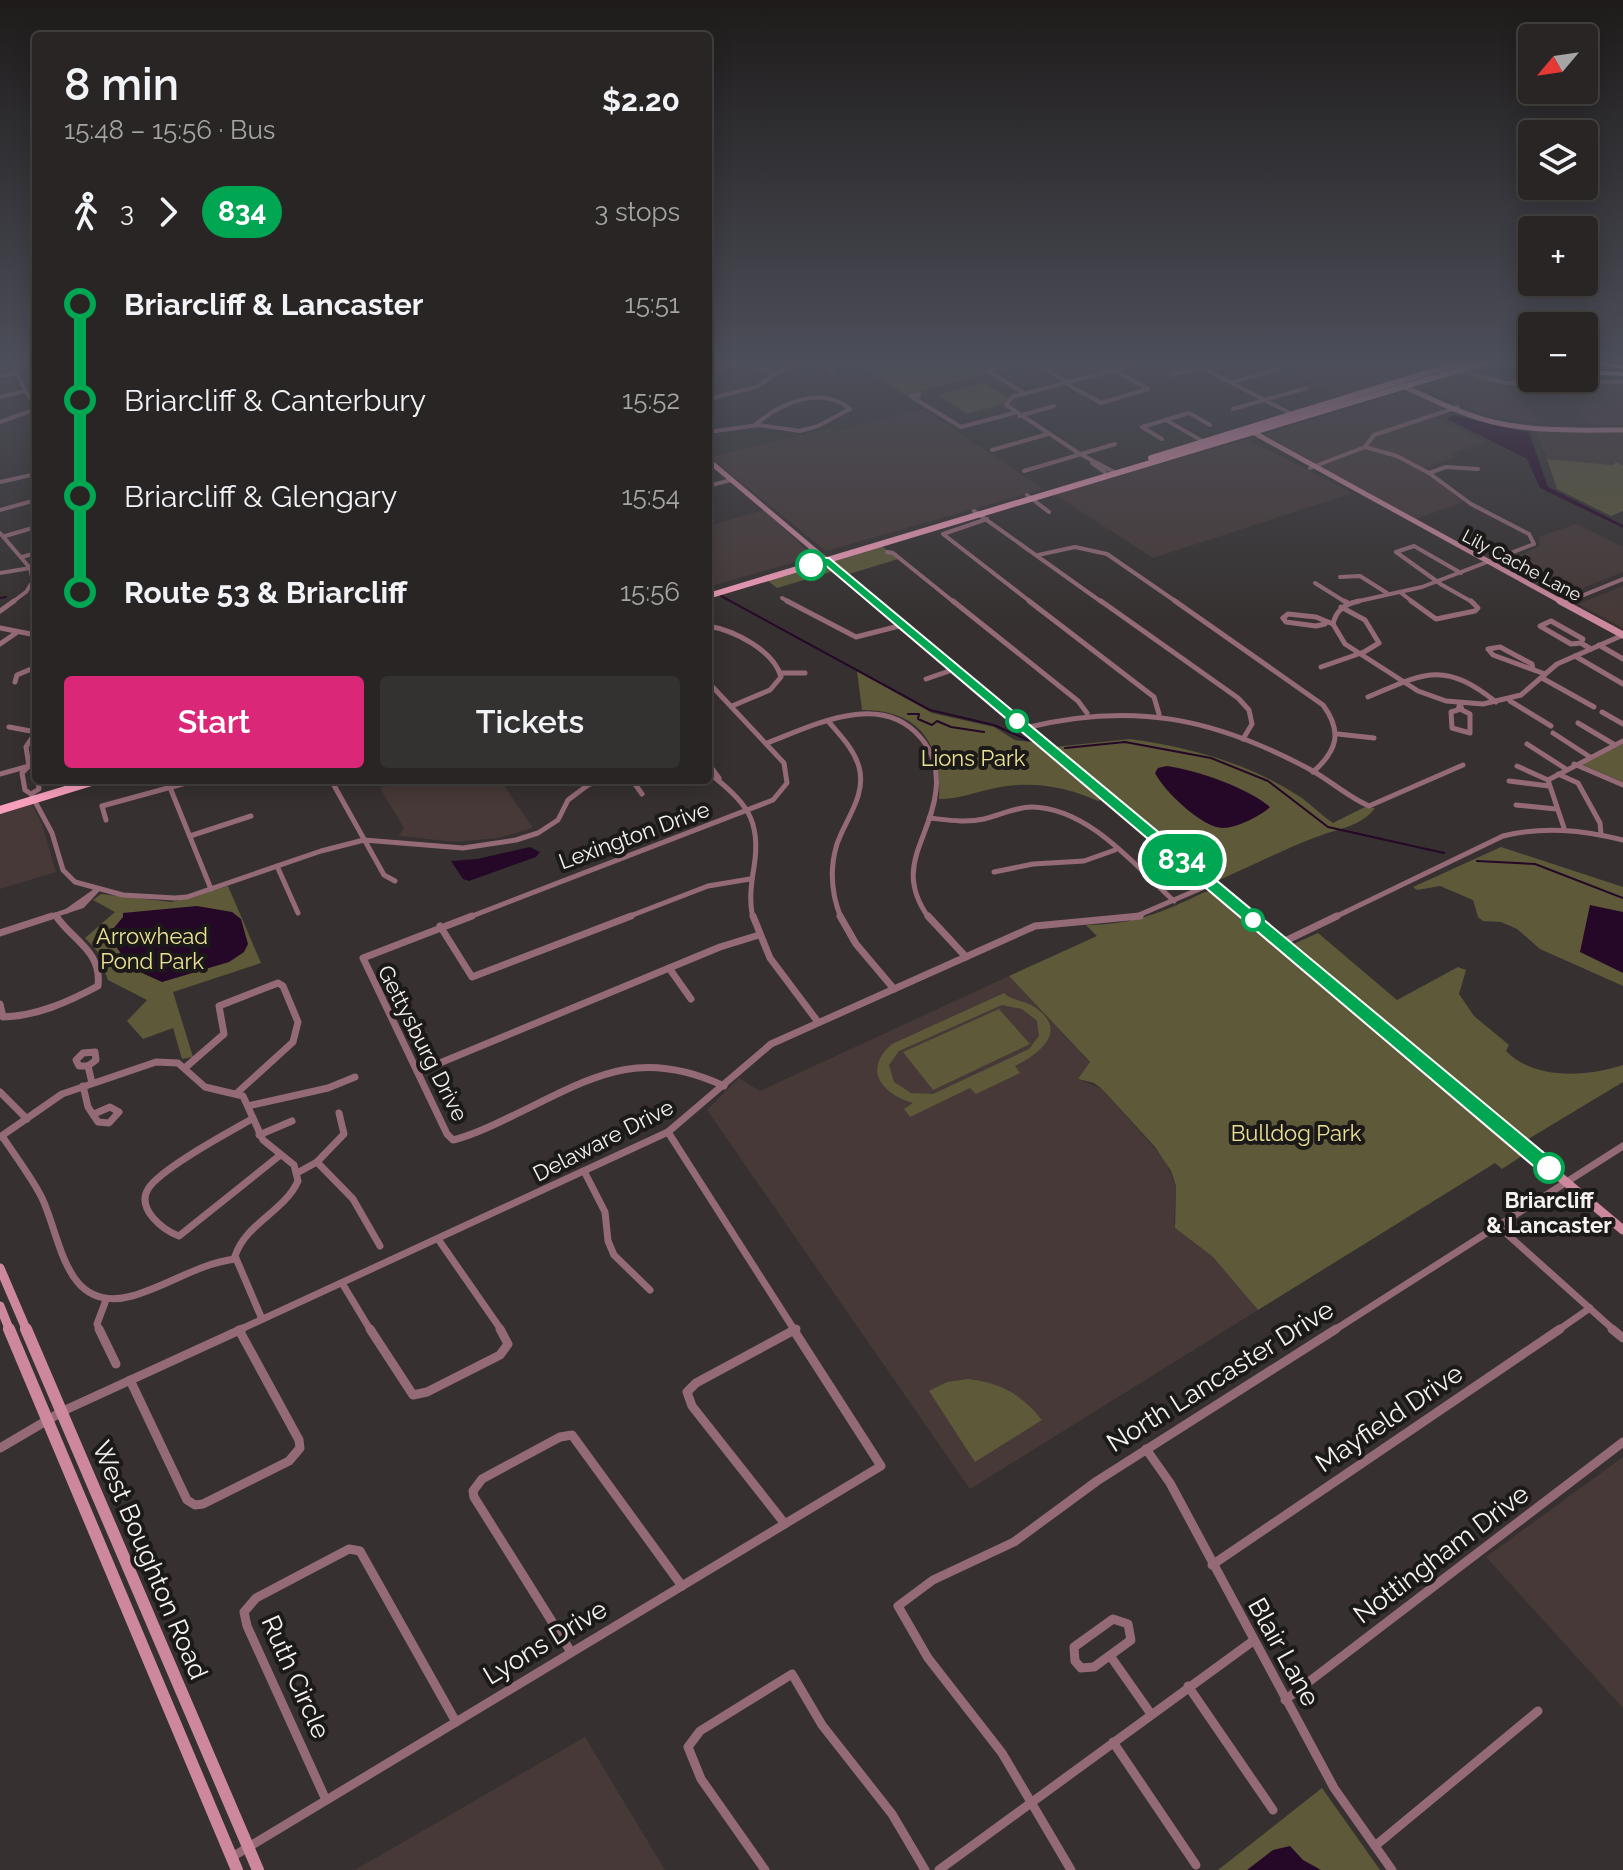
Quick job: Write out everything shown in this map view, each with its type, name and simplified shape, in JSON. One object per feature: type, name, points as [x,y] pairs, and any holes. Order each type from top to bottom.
[{"type":"main road","points":[[712,592],[1180,448]]},
{"type":"main road","points":[[1110,472],[1202,448]]},
{"type":"main road","points":[[0,810],[67,784]]},
{"type":"main road","points":[[0,803],[83,784]]},
{"type":"street","points":[[992,450],[998,448]]},
{"type":"street","points":[[1071,448],[1110,472]]},
{"type":"street","points":[[1024,471],[1100,448]]},
{"type":"street","name":"Lily Cache Lane","points":[[1278,448],[1623,635]]},
{"type":"street","points":[[1313,467],[1362,448]]},
{"type":"street","points":[[1333,624],[1341,607],[1348,603],[1400,592],[1461,573],[1530,547],[1534,539],[1471,504],[1429,473],[1397,456],[1370,448]]},
{"type":"street","points":[[712,463],[1623,1230]]},
{"type":"street","points":[[1429,473],[1446,467],[1478,469]]},
{"type":"street","points":[[0,482],[32,475]]},
{"type":"street","points":[[712,483],[730,478]]},
{"type":"street","points":[[1029,497],[1049,512]]},
{"type":"street","points":[[0,510],[32,501]]},
{"type":"street","points":[[976,512],[1238,698],[1249,710],[1252,724],[1243,739]]},
{"type":"street","points":[[987,519],[943,534],[1154,697],[1159,714]]},
{"type":"street","points":[[32,528],[2,535],[32,573]]},
{"type":"street","points":[[1400,592],[1436,619],[1460,616],[1478,608],[1474,602],[1396,552],[1414,546],[1461,573]]},
{"type":"street","points":[[1038,555],[1075,547],[1107,554],[1313,695],[1334,720],[1338,734],[1335,749],[1328,760],[1313,772]]},
{"type":"street","points":[[887,552],[893,553],[1078,701],[1087,713]]},
{"type":"street","points":[[22,557],[32,554]]},
{"type":"street","points":[[0,573],[30,568]]},
{"type":"street","points":[[1340,577],[1356,573],[1387,593]]},
{"type":"street","points":[[1563,603],[1623,579]]},
{"type":"street","points":[[1315,583],[1348,603]]},
{"type":"street","points":[[0,611],[32,585]]},
{"type":"street","points":[[782,598],[856,637],[903,625]]},
{"type":"street","points":[[1321,667],[1379,643],[1375,628],[1341,607]]},
{"type":"street","points":[[1283,618],[1286,622],[1316,626],[1333,624]]},
{"type":"street","points":[[1581,643],[1583,639],[1551,621],[1540,626],[1571,644],[1581,643],[1591,649]]},
{"type":"street","points":[[1333,624],[1345,644],[1403,682],[1431,696],[1460,703],[1497,703],[1521,695],[1543,676],[1575,656],[1623,635]]},
{"type":"street","points":[[712,627],[731,632],[757,648],[775,660],[782,673],[779,684],[767,694],[732,706]]},
{"type":"street","points":[[0,628],[32,635]]},
{"type":"street","points":[[0,644],[16,633]]},
{"type":"street","points":[[1599,645],[1623,659]]},
{"type":"street","points":[[1533,669],[1532,664],[1504,649],[1488,649],[1493,655],[1524,669],[1533,669],[1594,707]]},
{"type":"street","points":[[1575,656],[1623,684]]},
{"type":"street","points":[[15,682],[17,675],[32,669]]},
{"type":"street","points":[[926,679],[955,669]]},
{"type":"street","points":[[782,673],[805,673]]},
{"type":"street","points":[[1368,697],[1432,673],[1474,686],[1497,703]]},
{"type":"street","name":"Lexington Drive","points":[[363,958],[773,800],[787,783],[784,763],[712,686]]},
{"type":"street","points":[[1509,700],[1551,726]]},
{"type":"street","points":[[1460,703],[1462,710],[1470,714],[1470,733],[1452,728],[1451,712],[1458,710],[1460,703]]},
{"type":"street","points":[[767,743],[848,714],[876,712],[893,716],[918,730],[930,750],[936,770],[936,793],[913,865],[915,893],[928,915],[966,957]]},
{"type":"street","points":[[1602,712],[1623,724]]},
{"type":"street","points":[[1025,728],[1087,713],[1159,714],[1243,739],[1313,772],[1369,806],[1463,765]]},
{"type":"street","points":[[828,721],[855,751],[862,768],[861,790],[832,864],[836,908],[849,935],[894,989]]},
{"type":"street","points":[[1578,723],[1615,745]]},
{"type":"street","points":[[9,727],[32,731]]},
{"type":"street","points":[[1553,733],[1590,757]]},
{"type":"street","points":[[1338,734],[1374,738]]},
{"type":"street","points":[[32,738],[26,747],[32,765]]},
{"type":"street","points":[[1509,781],[1548,783],[1574,764],[1623,741]]},
{"type":"street","points":[[1527,744],[1566,769]]},
{"type":"street","points":[[1574,764],[1623,785]]},
{"type":"street","points":[[0,774],[32,765]]},
{"type":"street","points":[[32,765],[22,773],[25,790],[33,797],[53,836],[64,872],[74,883],[97,890],[166,899],[211,889],[321,851],[364,840],[463,848],[516,840],[538,833],[558,820],[568,800],[591,784]]},
{"type":"street","points":[[1517,766],[1548,783],[1564,828]]},
{"type":"street","points":[[712,769],[747,812],[757,832],[750,903],[759,935],[780,974],[818,1022]]},
{"type":"street","points":[[1558,774],[1578,783],[1600,823],[1601,834]]},
{"type":"street","points":[[712,775],[723,785]]},
{"type":"street","points":[[33,797],[39,789],[38,784]]},
{"type":"street","points":[[106,820],[102,806],[166,784]]},
{"type":"street","points":[[169,784],[211,889]]},
{"type":"street","points":[[333,784],[384,875],[395,881]]},
{"type":"street","points":[[635,784],[642,794]]},
{"type":"street","points":[[1516,805],[1556,809]]},
{"type":"street","points":[[929,818],[959,822],[980,820],[1034,807],[1064,813],[1115,850],[1174,901]]},
{"type":"street","points":[[190,836],[251,816]]},
{"type":"street","points":[[1281,943],[1503,836],[1523,830],[1564,828],[1623,840]]},
{"type":"street","points":[[994,872],[1033,864],[1084,861],[1115,850]]},
{"type":"street","points":[[277,866],[298,913]]},
{"type":"street","points":[[440,926],[472,977],[708,886],[750,879]]},
{"type":"street","name":"Delaware Drive","points":[[0,1448],[63,1411],[668,1132],[724,1086],[760,1051],[818,1022],[1055,921],[1117,920],[1140,916],[1211,884]]},
{"type":"street","points":[[0,933],[82,906],[97,890]]},
{"type":"street","points":[[0,1004],[3,1017],[16,1017],[98,986],[100,978],[95,957],[86,944],[62,928],[55,915]]},
{"type":"street","points":[[418,1072],[669,968],[759,935]]},
{"type":"street","name":"Gettysburg Drive","points":[[363,958],[453,1140],[605,1075],[636,1066],[681,1066],[705,1074],[724,1086]]},
{"type":"street","points":[[669,968],[691,999]]},
{"type":"street","points":[[186,1067],[224,1034],[219,1006],[278,983],[283,986],[298,1022],[293,1042],[238,1092]]},
{"type":"street","points":[[235,1259],[206,1265],[119,1300],[88,1295],[75,1283],[42,1198],[1,1136],[62,1094],[156,1062],[172,1061],[186,1067],[205,1087],[238,1092],[248,1106],[259,1135],[279,1156],[295,1166],[297,1173],[294,1191],[237,1246],[235,1259],[262,1319]]},
{"type":"street","points":[[88,1066],[92,1083]]},
{"type":"street","points":[[248,1106],[317,1091],[355,1077]]},
{"type":"street","points":[[83,1086],[88,1107],[94,1114]]},
{"type":"street","points":[[0,1092],[4,1101],[27,1119]]},
{"type":"street","points":[[297,1173],[317,1162],[344,1134],[339,1113]]},
{"type":"street","points":[[252,1119],[198,1150],[149,1187],[143,1194],[144,1203],[169,1234],[179,1236],[279,1156]]},
{"type":"street","points":[[259,1135],[292,1121]]},
{"type":"street","points":[[668,1132],[796,1329],[696,1383],[687,1392],[692,1406],[785,1524]]},
{"type":"street","name":"North Lancaster Drive","points":[[1031,1801],[991,1737],[950,1682],[926,1657],[905,1624],[898,1606],[937,1578],[1001,1549],[1146,1449],[1623,1146]]},
{"type":"street","points":[[317,1162],[353,1199],[380,1246]]},
{"type":"street","points":[[584,1171],[605,1212],[608,1241],[614,1255],[650,1290]]},
{"type":"street","points":[[1498,1226],[1623,1338]]},
{"type":"street","points":[[342,1283],[408,1391],[413,1395],[427,1392],[503,1353],[508,1344],[507,1338],[438,1239]]},
{"type":"street","name":"West Boughton Road","points":[[0,1268],[258,1870]]},
{"type":"street","points":[[106,1300],[97,1324],[116,1364]]},
{"type":"street","name":"West Boughton Road","points":[[0,1306],[235,1864]]},
{"type":"street","name":"Mayfield Drive","points":[[1212,1565],[1590,1308]]},
{"type":"street","name":"Lyons Drive","points":[[235,1864],[248,1848],[881,1466],[796,1329]]},
{"type":"street","points":[[130,1380],[187,1500],[195,1505],[203,1504],[289,1461],[300,1448],[299,1440],[239,1330]]},
{"type":"street","points":[[571,1652],[474,1497],[473,1491],[482,1479],[560,1437],[572,1435],[682,1586]]},
{"type":"street","name":"Nottingham Drive","points":[[1285,1700],[1623,1442]]},
{"type":"street","name":"Blair Lane","points":[[1146,1449],[1170,1483],[1334,1788],[1392,1870]]},
{"type":"street","name":"Ruth Circle","points":[[326,1800],[247,1626],[244,1612],[256,1598],[349,1549],[360,1551],[456,1722]]},
{"type":"street","points":[[1113,1619],[1121,1619],[1130,1627],[1131,1640],[1111,1657],[1086,1669],[1077,1665],[1073,1651],[1076,1644],[1113,1619]]},
{"type":"street","points":[[939,1870],[1253,1641]]},
{"type":"street","points":[[1111,1657],[1151,1714]]},
{"type":"street","points":[[765,1870],[708,1791],[688,1747],[700,1731],[792,1674],[822,1725],[892,1814],[925,1870]]},
{"type":"street","points":[[1188,1686],[1273,1810]]},
{"type":"street","points":[[1375,1846],[1538,1711]]},
{"type":"street","points":[[185,1746],[202,1738]]},
{"type":"street","points":[[1113,1742],[1196,1865]]},
{"type":"street","points":[[1031,1801],[1071,1870]]},
{"type":"shaded area","points":[[746,448],[982,448],[1043,489],[826,551],[712,457]]},
{"type":"shaded area","points":[[1214,448],[1265,448],[1352,493],[1153,558],[1054,494]]},
{"type":"shaded area","points":[[1289,448],[1467,448],[1451,454],[1456,457],[1420,469],[1463,502],[1413,520]]},
{"type":"shaded area","points":[[1506,448],[1534,448],[1548,487],[1623,525],[1623,528],[1540,488],[1527,459]]},
{"type":"shaded area","points":[[1543,448],[1623,448],[1623,465],[1616,462],[1614,465],[1547,459]]},
{"type":"shaded area","points":[[764,510],[810,553],[809,558],[712,586],[712,525]]},
{"type":"shaded area","points":[[1576,524],[1623,547],[1623,572],[1563,596],[1500,563],[1536,548],[1540,545],[1539,537]]},
{"type":"shaded area","points":[[1623,586],[1623,628],[1578,604]]},
{"type":"shaded area","points":[[1167,766],[1222,781],[1270,807],[1241,824],[1223,828],[1214,826],[1184,807],[1160,781],[1155,773],[1158,768]]},
{"type":"shaded area","points":[[391,784],[503,784],[533,828],[497,838],[455,842],[399,836],[404,828],[380,788]]},
{"type":"shaded area","points":[[32,804],[42,824],[56,872],[0,889],[0,812]]},
{"type":"shaded area","points":[[530,847],[540,852],[536,857],[469,881],[463,879],[451,861],[477,859]]},
{"type":"shaded area","points":[[1590,905],[1623,912],[1623,973],[1580,952]]},
{"type":"shaded area","points":[[197,906],[232,912],[241,919],[248,944],[244,952],[229,962],[162,982],[131,968],[108,935],[123,913]]},
{"type":"shaded area","points":[[1009,976],[1090,1063],[1078,1079],[1102,1089],[1164,1159],[1176,1186],[1174,1223],[1181,1233],[1198,1242],[1212,1256],[1258,1310],[970,1489],[707,1110],[739,1078],[760,1091]]},
{"type":"shaded area","points":[[1623,1457],[1623,1708],[1486,1557]]},
{"type":"shaded area","points":[[585,1737],[665,1870],[355,1870]]},
{"type":"shaded area","points":[[1290,1846],[1303,1860],[1321,1870],[1247,1870],[1273,1850]]},
{"type":"green space","points":[[1547,459],[1613,465],[1616,462],[1623,465],[1623,511],[1611,516],[1557,489]]},
{"type":"green space","points":[[882,546],[898,559],[849,574],[831,572],[777,588],[767,580]]},
{"type":"green space","name":"Lions Park","points":[[857,671],[932,713],[994,727],[1015,740],[1038,743],[1104,799],[1098,801],[1062,789],[1025,785],[939,799],[936,762],[923,734],[899,716],[862,710]]},
{"type":"green space","points":[[1130,739],[1194,751],[1235,764],[1299,796],[1333,823],[1365,807],[1375,808],[1357,823],[1319,836],[1215,882],[1054,747]]},
{"type":"green space","points":[[1623,744],[1623,782],[1583,765],[1584,763]]},
{"type":"green space","points":[[1501,847],[1623,887],[1623,986],[1540,949],[1517,929],[1501,922],[1483,921],[1478,917],[1473,900],[1440,886],[1417,890],[1413,887]]},
{"type":"green space","name":"Arrowhead Pond Park","points":[[228,886],[261,963],[173,992],[193,1057],[182,1059],[173,1028],[143,1039],[127,1021],[147,1000],[108,980],[97,951],[85,938],[115,912],[93,900],[101,894],[172,902]]},
{"type":"green space","name":"Bulldog Park","points":[[1205,892],[1214,892],[1525,1154],[1502,1169],[1495,1163],[1258,1310],[1212,1256],[1175,1228],[1176,1186],[1171,1171],[1155,1147],[1102,1089],[1094,1083],[1078,1079],[1090,1062],[1009,976],[1097,936],[1086,925],[1148,916]]},
{"type":"green space","points":[[1318,933],[1397,1000],[1458,967],[1466,970],[1459,994],[1474,1016],[1509,1045],[1506,1051],[1518,1060],[1531,1067],[1562,1073],[1593,1072],[1623,1065],[1623,1082],[1525,1141],[1289,946]]},
{"type":"green space","points":[[1004,993],[1033,1006],[1044,1015],[1050,1032],[1042,1048],[1015,1066],[1020,1073],[976,1094],[970,1088],[910,1117],[904,1109],[913,1103],[892,1094],[877,1072],[878,1063],[892,1044]],"holes":[[[1002,1005],[1022,1009],[1037,1021],[1039,1036],[1029,1049],[933,1094],[911,1093],[894,1082],[889,1065],[899,1051]]]},
{"type":"green space","points":[[999,1009],[1030,1044],[933,1090],[903,1052]]},
{"type":"green space","points":[[968,1379],[991,1383],[1010,1391],[1042,1420],[975,1462],[929,1391],[947,1382]]},
{"type":"green space","points":[[1322,1788],[1380,1870],[1218,1870]]},
{"type":"waterway","points":[[721,596],[930,710],[994,725],[1028,740]]},
{"type":"waterway","points":[[0,598],[6,597]]},
{"type":"waterway","points":[[908,714],[919,714],[918,719],[932,725],[937,721],[951,727],[984,732]]},
{"type":"waterway","points":[[1065,748],[1125,742],[1211,758],[1268,781],[1328,827],[1444,853]]},
{"type":"waterway","points":[[1477,861],[1535,864],[1623,898]]},
{"type":"bus line","name":"834","points":[[811,565],[825,560],[1549,1168]]},
{"type":"place","name":"Briarcliff & Lancaster","points":[[1549,1168]]}]
